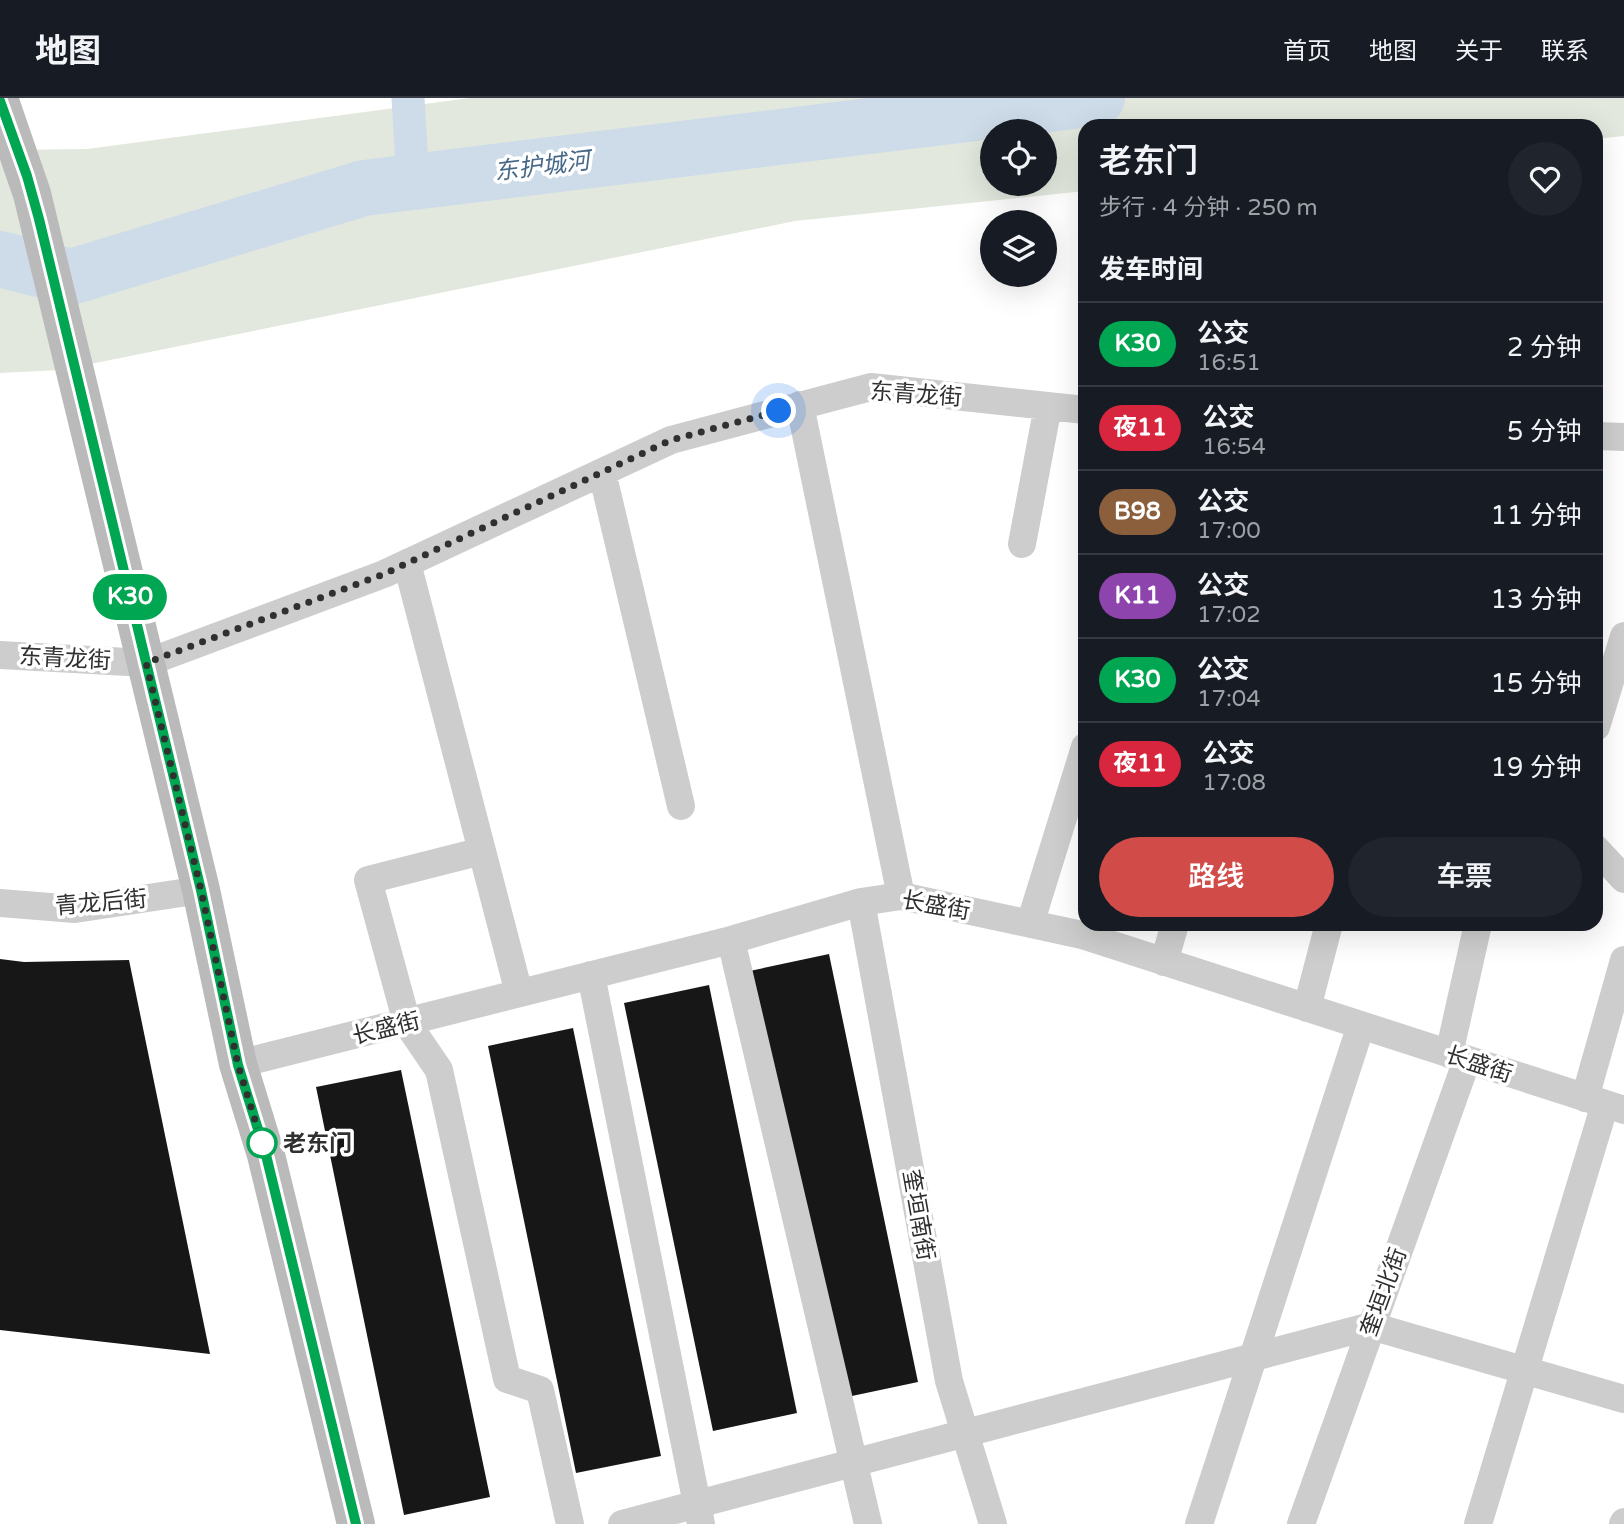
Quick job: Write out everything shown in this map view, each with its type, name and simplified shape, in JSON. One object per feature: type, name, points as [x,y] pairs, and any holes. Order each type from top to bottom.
[{"type":"main road","points":[[0,101],[32,194],[71,349],[201,890],[238,1065],[266,1155],[356,1524]]},
{"type":"street","name":"东青龙街","points":[[0,655],[146,663],[384,574],[671,440],[871,387],[1078,409]]},
{"type":"street","points":[[800,405],[901,896]]},
{"type":"street","points":[[1021,544],[1048,406]]},
{"type":"street","points":[[1603,436],[1624,437]]},
{"type":"street","points":[[602,472],[681,806]]},
{"type":"street","points":[[407,563],[519,993]]},
{"type":"street","points":[[1603,704],[1624,636]]},
{"type":"street","points":[[1030,924],[1078,770]]},
{"type":"street","points":[[482,851],[368,880],[407,1023],[439,1070],[508,1379],[540,1390],[570,1524]]},
{"type":"street","points":[[1603,856],[1624,879]]},
{"type":"street","name":"青龙后街","points":[[0,903],[75,909],[201,890]]},
{"type":"street","name":"长盛街","points":[[238,1065],[731,940],[860,902],[901,896],[1082,935],[1605,1104]]},
{"type":"street","name":"奎垣南街","points":[[860,902],[949,1381],[993,1524]]},
{"type":"street","points":[[1164,962],[1173,931]]},
{"type":"street","points":[[1307,1008],[1327,931]]},
{"type":"street","name":"奎垣北街","points":[[1301,1524],[1371,1326],[1458,1057],[1477,931]]},
{"type":"street","points":[[731,940],[868,1524]]},
{"type":"street","points":[[1478,1524],[1605,1104],[1624,960]]},
{"type":"street","points":[[591,975],[699,1514]]},
{"type":"street","points":[[1199,1524],[1361,1025]]},
{"type":"street","points":[[622,1524],[699,1514],[853,1463],[1371,1326],[1624,1399]]},
{"type":"shaded area","points":[[470,98],[1624,98],[1624,136],[1603,138],[1603,119],[1078,119],[1078,192],[1057,194],[1057,119],[980,119],[980,196],[1037,196],[795,221],[61,370],[0,373],[0,150],[87,149]]},
{"type":"building","points":[[829,954],[918,1382],[833,1400],[745,972]]},
{"type":"building","points":[[0,959],[24,962],[129,960],[210,1354],[0,1330]]},
{"type":"building","points":[[709,985],[797,1413],[713,1431],[624,1003]]},
{"type":"building","points":[[573,1028],[661,1456],[576,1473],[488,1046]]},
{"type":"building","points":[[401,1070],[490,1497],[404,1515],[316,1087]]},
{"type":"waterway","points":[[408,98],[413,182]]},
{"type":"waterway","name":"东护城河","points":[[0,259],[71,277],[364,188],[1097,98]]},
{"type":"bus line","name":"K30","points":[[0,101],[27,176],[39,219],[201,890],[238,1065],[266,1155],[356,1524]]},
{"type":"place","name":"老东门","points":[[262,1143]]},
{"type":"route","points":[[262,1143],[238,1065],[201,890],[146,663],[384,574],[671,440],[779,411]]}]
